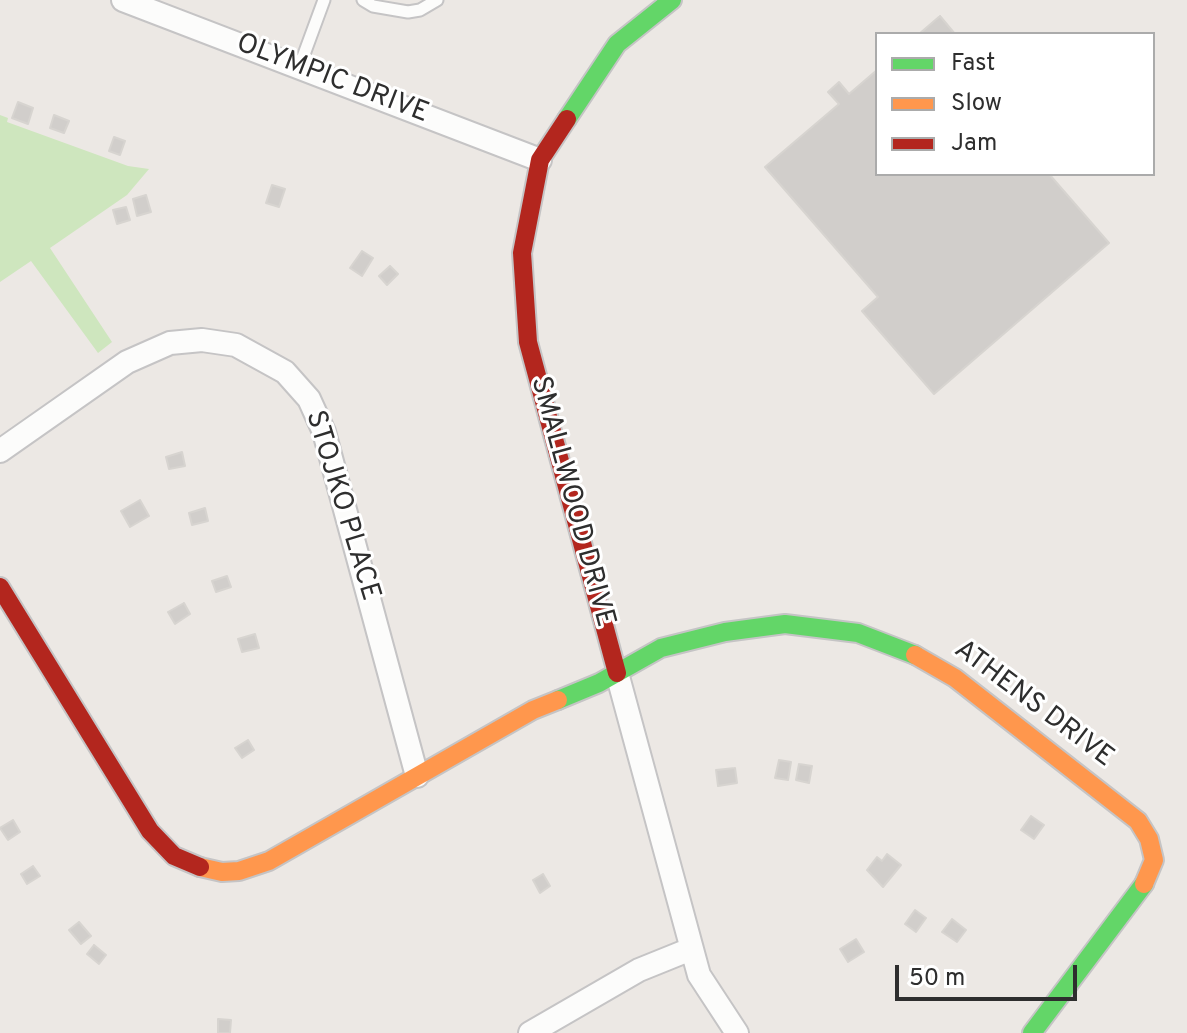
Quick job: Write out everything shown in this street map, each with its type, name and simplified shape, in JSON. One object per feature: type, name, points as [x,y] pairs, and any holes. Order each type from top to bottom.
[{"type":"street","name":"OLYMPIC DRIVE","points":[[123,0],[540,160]]},
{"type":"street","name":"SMALLWOOD DRIVE","points":[[672,0],[617,44],[540,160],[522,253],[528,342],[691,949],[699,975],[737,1033]]},
{"type":"street","name":"STOJKO PLACE","points":[[0,451],[127,362],[170,343],[202,340],[236,345],[285,372],[309,399],[324,432],[417,776]]},
{"type":"street","points":[[0,587],[150,831],[161,845],[190,864],[222,872],[255,868],[533,710],[617,673]]},
{"type":"street","name":"ATHENS DRIVE","points":[[617,673],[661,648],[762,626],[809,625],[883,641],[955,678],[1138,821],[1149,839],[1154,860],[1144,885],[1032,1033]]},
{"type":"street","points":[[530,1033],[639,970],[691,949]]},
{"type":"lane","points":[[299,68],[324,0]]},
{"type":"lane","points":[[363,0],[373,6],[408,12],[420,10],[437,0]]},
{"type":"green space","points":[[0,115],[8,118],[7,122],[128,166],[149,169],[127,195],[50,248],[112,342],[98,353],[31,261],[0,282]]},
{"type":"building","points":[[940,16],[953,32],[921,32]]},
{"type":"building","points":[[875,72],[875,176],[1051,176],[1109,243],[934,394],[862,311],[878,297],[765,167],[839,104],[828,92],[839,82],[849,94]]},
{"type":"building","points":[[18,102],[33,108],[28,124],[12,118]]},
{"type":"building","points":[[54,115],[69,121],[64,133],[50,128]]},
{"type":"building","points":[[114,137],[125,141],[120,155],[109,151]]},
{"type":"building","points":[[272,185],[285,189],[279,207],[266,203]]},
{"type":"building","points":[[146,195],[151,212],[137,216],[133,199]]},
{"type":"building","points":[[126,207],[130,220],[117,224],[113,210]]},
{"type":"building","points":[[362,251],[373,258],[362,276],[350,268]]},
{"type":"building","points":[[390,266],[398,274],[387,285],[379,276]]},
{"type":"building","points":[[182,452],[185,466],[169,469],[166,457]]},
{"type":"building","points":[[140,500],[149,516],[130,527],[121,511]]},
{"type":"building","points":[[205,508],[208,521],[192,525],[189,513]]},
{"type":"building","points":[[227,576],[231,587],[216,592],[212,581]]},
{"type":"building","points":[[184,603],[190,614],[175,624],[168,612]]},
{"type":"building","points":[[255,634],[259,648],[242,652],[238,639]]},
{"type":"building","points":[[248,740],[254,750],[242,758],[235,748]]},
{"type":"building","points":[[779,760],[791,762],[788,780],[775,778]]},
{"type":"building","points":[[799,764],[812,766],[809,783],[796,780]]},
{"type":"building","points":[[735,768],[737,783],[718,786],[716,770]]},
{"type":"building","points":[[1031,816],[1044,825],[1034,839],[1021,830]]},
{"type":"building","points":[[13,820],[20,832],[8,840],[0,828]]},
{"type":"building","points":[[887,854],[901,865],[883,887],[867,870],[877,857],[882,861]]},
{"type":"building","points":[[33,866],[40,876],[27,884],[21,874]]},
{"type":"building","points":[[543,874],[550,886],[540,893],[533,880]]},
{"type":"building","points":[[915,910],[926,918],[916,932],[905,924]]},
{"type":"building","points":[[952,919],[966,930],[957,942],[942,932]]},
{"type":"building","points":[[79,922],[91,936],[81,944],[69,930]]},
{"type":"building","points":[[856,939],[864,952],[848,962],[840,949]]},
{"type":"building","points":[[94,945],[106,955],[99,964],[87,954]]},
{"type":"building","points":[[218,1019],[231,1020],[230,1033],[218,1033]]},
{"type":"traffic: fast","points":[[567,119],[617,44],[672,0]]},
{"type":"traffic: fast","points":[[558,700],[599,683],[661,648],[725,632],[785,624],[858,633],[915,655]]},
{"type":"traffic: fast","points":[[1032,1033],[1144,884]]},
{"type":"traffic: slow","points":[[915,655],[955,678],[1138,821],[1149,839],[1154,860],[1144,884]]},
{"type":"traffic: slow","points":[[200,867],[222,872],[239,871],[269,861],[533,710],[558,700]]},
{"type":"traffic: jam","points":[[567,119],[540,160],[522,253],[528,342],[617,673]]},
{"type":"traffic: jam","points":[[0,587],[150,831],[174,856],[200,867]]}]
